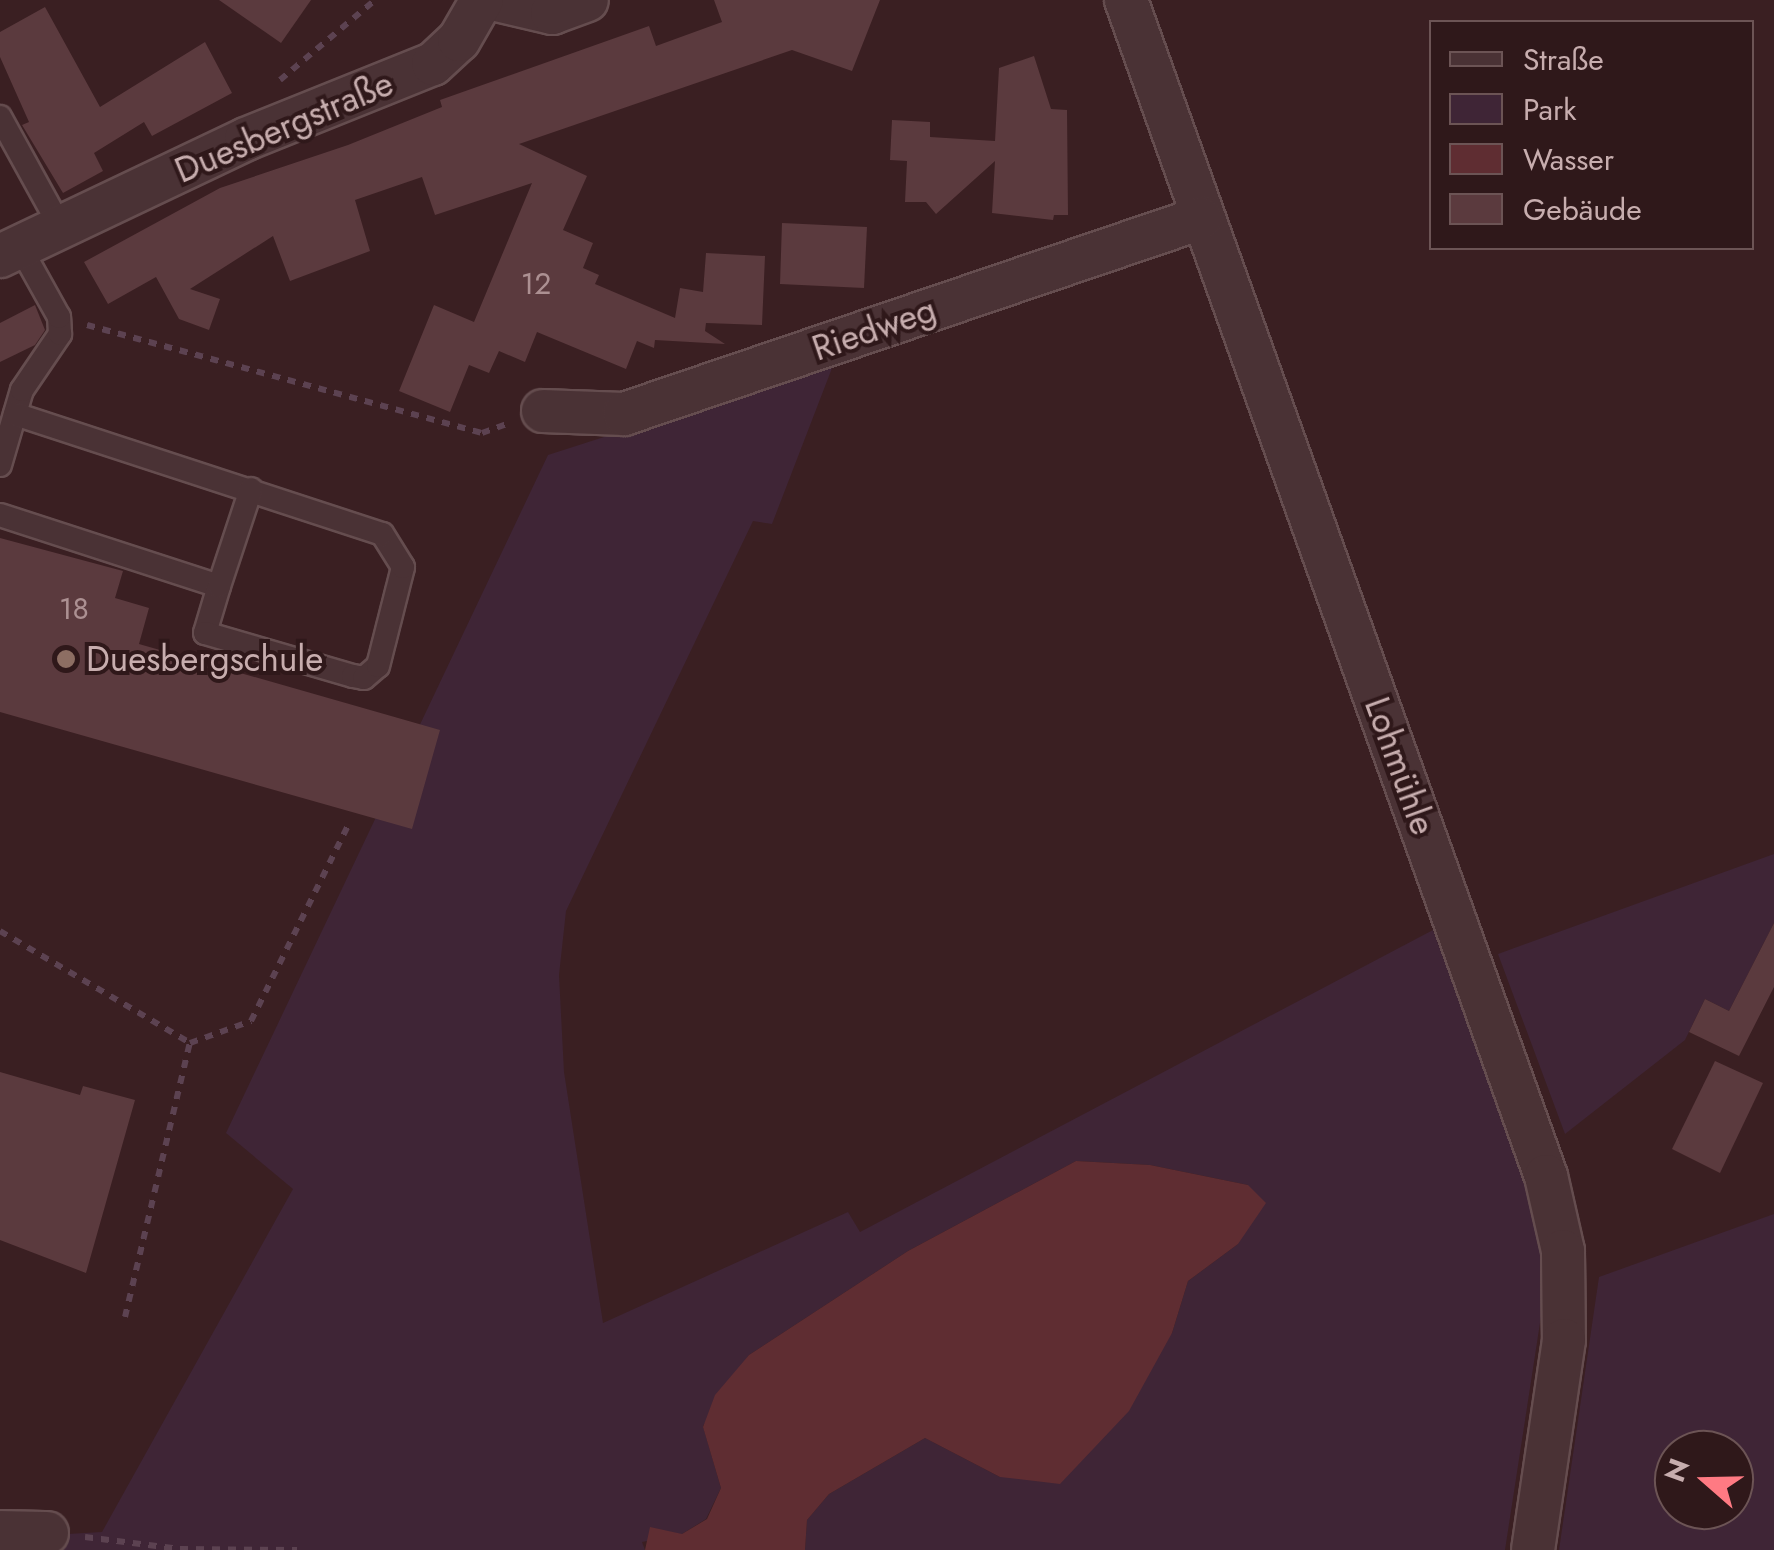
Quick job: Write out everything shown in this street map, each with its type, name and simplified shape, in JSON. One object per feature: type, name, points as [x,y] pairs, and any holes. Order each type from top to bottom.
[{"type":"street","name":"Duesbergstraße","points":[[10,251],[246,139],[432,64],[459,40],[482,0]]},
{"type":"street","points":[[497,0],[552,14],[586,0]]},
{"type":"street","name":"Lohmühle","points":[[1126,0],[1200,218],[1546,1176],[1563,1251],[1564,1340],[1533,1550]]},
{"type":"street","name":"Riedweg","points":[[543,412],[624,414],[1200,218]]},
{"type":"street","points":[[0,1532],[56,1534]]},
{"type":"lane","points":[[0,117],[60,226]]},
{"type":"lane","points":[[0,465],[22,390],[53,352],[58,317],[10,251]]},
{"type":"lane","points":[[15,414],[250,489],[382,534],[400,553],[403,567],[378,666],[364,678],[205,633],[250,489]]},
{"type":"lane","points":[[0,515],[219,586]]},
{"type":"path","points":[[266,95],[375,0]]},
{"type":"path","points":[[58,317],[482,433],[543,412]]},
{"type":"path","points":[[0,931],[190,1043],[251,1022],[350,822]]},
{"type":"path","points":[[125,1317],[190,1043]]},
{"type":"path","points":[[56,1534],[180,1549],[297,1550]]},
{"type":"green space","points":[[834,363],[772,524],[753,521],[566,911],[559,975],[564,1072],[603,1323],[848,1212],[860,1232],[1433,930],[1538,1214],[1546,1284],[1505,1550],[805,1550],[807,1520],[829,1494],[925,1438],[1000,1477],[1172,1333],[1188,1281],[1238,1244],[1248,1185],[1150,1165],[1076,1161],[908,1251],[749,1355],[703,1426],[721,1488],[706,1519],[682,1534],[642,1542],[645,1550],[0,1550],[0,1538],[102,1532],[293,1189],[226,1133],[548,455]]},
{"type":"green space","points":[[1774,854],[1774,923],[1729,1011],[1705,999],[1685,1040],[1565,1134],[1498,954]]},
{"type":"green space","points":[[1774,1214],[1774,1550],[1559,1550],[1599,1277]]},
{"type":"water","points":[[1076,1161],[1150,1165],[1248,1185],[1266,1203],[1238,1244],[1188,1281],[1172,1333],[1129,1411],[1060,1484],[1000,1477],[925,1438],[829,1494],[807,1520],[805,1550],[645,1550],[650,1527],[682,1534],[707,1519],[721,1488],[703,1427],[715,1395],[749,1355],[908,1251]]},
{"type":"building","points":[[219,0],[311,0],[281,43]]},
{"type":"building","points":[[714,0],[880,0],[852,71],[792,50],[519,144],[587,176],[563,230],[593,243],[583,268],[599,275],[595,284],[675,318],[680,288],[703,292],[706,253],[765,256],[762,325],[706,323],[705,331],[725,344],[655,340],[654,348],[637,341],[626,369],[537,332],[525,362],[499,351],[489,373],[469,365],[450,412],[399,391],[434,305],[474,322],[532,183],[435,215],[422,177],[355,200],[370,251],[290,281],[273,236],[190,289],[220,299],[209,330],[179,319],[156,277],[108,304],[84,262],[220,188],[348,145],[442,107],[440,100],[649,26],[656,46],[722,22]]},
{"type":"building","points":[[45,7],[100,107],[205,42],[232,93],[152,136],[144,122],[94,153],[103,171],[63,193],[22,125],[29,122],[0,57],[0,32]]},
{"type":"building","points":[[1034,56],[1051,109],[1067,110],[1068,215],[1054,215],[1053,220],[992,213],[995,161],[936,214],[926,202],[905,202],[907,161],[890,160],[892,120],[930,122],[930,137],[995,141],[999,68]]},
{"type":"building","points":[[782,223],[867,227],[864,288],[780,284]]},
{"type":"building","points":[[35,305],[45,330],[35,345],[0,362],[0,323]]},
{"type":"building","points":[[0,538],[123,571],[115,598],[149,608],[139,644],[440,730],[412,829],[0,712]]},
{"type":"building","points":[[1774,923],[1774,987],[1739,1056],[1689,1032],[1705,999],[1729,1011]]},
{"type":"building","points":[[1715,1061],[1763,1083],[1720,1173],[1672,1149]]},
{"type":"building","points":[[0,1072],[80,1095],[83,1086],[135,1100],[86,1273],[0,1240]]},
{"type":"place","name":"Duesbergschule","points":[[66,659]]}]
